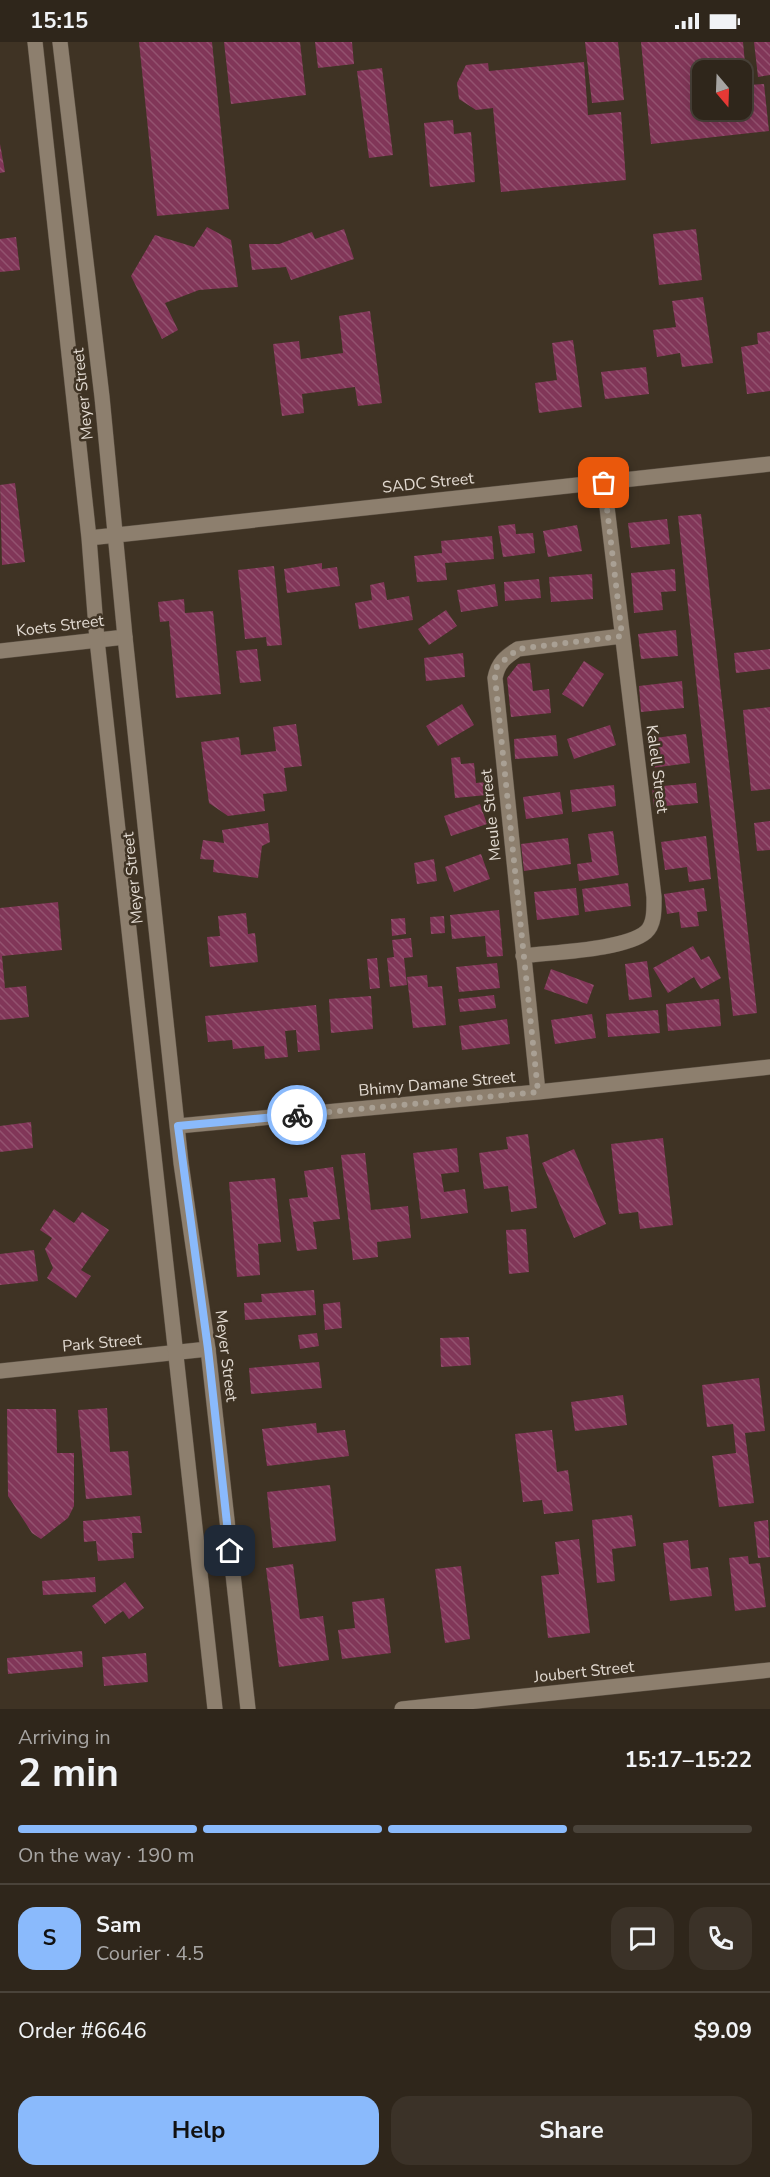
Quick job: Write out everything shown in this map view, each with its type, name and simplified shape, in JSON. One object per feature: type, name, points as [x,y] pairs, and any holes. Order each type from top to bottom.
[{"type":"main road","points":[[35,42],[89,538],[97,639],[215,1709]]},
{"type":"main road","name":"Meyer Street","points":[[60,42],[102,397],[124,637],[178,1126],[208,1349],[248,1709]]},
{"type":"main road","name":"SADC Street","points":[[89,538],[770,464]]},
{"type":"main road","name":"Kalell Street","points":[[523,956],[618,944],[636,939],[648,931],[654,916],[654,897],[604,483]]},
{"type":"main road","name":"Meule Street","points":[[538,1092],[495,678],[497,666],[518,649],[622,636]]},
{"type":"main road","name":"Koets Street","points":[[0,651],[124,637]]},
{"type":"main road","name":"Bhimy Damane Street","points":[[178,1126],[538,1092],[770,1066]]},
{"type":"main road","name":"Park Street","points":[[0,1371],[208,1349]]},
{"type":"main road","name":"Joubert Street","points":[[402,1709],[770,1670]]},
{"type":"building","points":[[139,42],[212,42],[229,209],[157,216]]},
{"type":"building","points":[[224,42],[300,42],[306,95],[231,104]]},
{"type":"building","points":[[315,42],[352,42],[354,64],[318,68]]},
{"type":"building","points":[[585,42],[618,42],[624,100],[592,103]]},
{"type":"building","points":[[641,42],[743,42],[745,60],[692,60],[692,120],[752,120],[752,85],[764,84],[769,131],[651,144]]},
{"type":"building","points":[[754,42],[770,42],[770,75],[758,77]]},
{"type":"building","points":[[584,62],[588,115],[621,112],[626,180],[501,192],[493,108],[476,110],[459,99],[457,83],[466,65],[488,63],[489,71]]},
{"type":"building","points":[[382,68],[393,155],[369,158],[357,71]]},
{"type":"building","points":[[453,120],[454,134],[471,132],[475,182],[430,187],[424,123]]},
{"type":"building","points":[[0,144],[5,172],[0,173]]},
{"type":"building","points":[[207,227],[231,240],[238,287],[199,290],[165,303],[178,330],[162,339],[131,276],[155,235],[194,247]]},
{"type":"building","points":[[344,229],[354,259],[291,280],[286,267],[252,270],[249,244],[279,244],[312,232],[315,239]]},
{"type":"building","points":[[696,229],[702,280],[659,285],[653,234]]},
{"type":"building","points":[[16,237],[20,270],[0,272],[0,239]]},
{"type":"building","points":[[703,297],[713,363],[682,367],[680,353],[657,357],[653,330],[676,327],[672,301]]},
{"type":"building","points":[[370,311],[382,403],[358,406],[355,387],[302,394],[304,413],[282,416],[273,344],[299,341],[301,359],[343,353],[339,316]]},
{"type":"building","points":[[770,331],[770,391],[747,394],[741,347],[758,344],[757,333]]},
{"type":"building","points":[[573,340],[582,407],[539,413],[535,383],[557,380],[552,343]]},
{"type":"building","points":[[646,367],[649,394],[605,399],[601,372]]},
{"type":"building","points":[[15,483],[25,562],[2,565],[0,485]]},
{"type":"building","points":[[701,514],[757,1013],[733,1016],[678,516]]},
{"type":"building","points":[[667,519],[670,544],[631,548],[628,523]]},
{"type":"building","points":[[515,524],[516,534],[533,533],[535,553],[503,557],[498,526]]},
{"type":"building","points":[[577,525],[582,551],[548,557],[543,531]]},
{"type":"building","points":[[492,536],[494,559],[445,563],[447,580],[417,582],[414,556],[442,553],[441,541]]},
{"type":"building","points":[[322,563],[322,569],[337,567],[340,586],[287,593],[284,569]]},
{"type":"building","points":[[274,566],[282,645],[267,646],[266,637],[245,639],[238,570]]},
{"type":"building","points":[[675,569],[676,591],[661,592],[663,610],[634,613],[631,573]]},
{"type":"building","points":[[592,574],[593,599],[551,602],[549,577]]},
{"type":"building","points":[[539,579],[541,598],[505,601],[504,582]]},
{"type":"building","points":[[384,582],[387,600],[409,596],[413,620],[359,629],[355,603],[372,600],[370,585]]},
{"type":"building","points":[[495,584],[498,606],[461,612],[457,590]]},
{"type":"building","points":[[184,599],[185,613],[213,611],[221,694],[176,698],[169,621],[160,622],[158,602]]},
{"type":"building","points":[[446,610],[457,626],[429,645],[418,629]]},
{"type":"building","points":[[676,630],[678,656],[641,659],[638,634]]},
{"type":"building","points":[[257,649],[261,681],[240,683],[236,651]]},
{"type":"building","points":[[770,649],[770,669],[736,673],[734,653]]},
{"type":"building","points":[[463,653],[465,677],[426,681],[424,658]]},
{"type":"building","points":[[584,661],[604,674],[583,707],[562,694]]},
{"type":"building","points":[[530,663],[533,691],[549,689],[551,713],[511,717],[507,678],[518,664]]},
{"type":"building","points":[[682,681],[684,708],[641,712],[639,686]]},
{"type":"building","points":[[462,704],[474,725],[438,746],[426,726]]},
{"type":"building","points":[[770,707],[770,789],[751,791],[743,710]]},
{"type":"building","points":[[296,724],[302,766],[284,768],[287,791],[263,794],[265,811],[228,816],[209,803],[201,742],[239,737],[241,755],[276,751],[273,727]]},
{"type":"building","points":[[610,725],[616,745],[574,759],[567,739]]},
{"type":"building","points":[[686,734],[690,763],[651,768],[647,739]]},
{"type":"building","points":[[556,735],[558,756],[515,759],[514,739]]},
{"type":"building","points":[[460,757],[461,764],[474,763],[476,783],[486,782],[487,795],[455,798],[451,758]]},
{"type":"building","points":[[696,783],[698,803],[654,807],[652,787]]},
{"type":"building","points":[[614,785],[616,806],[572,812],[570,790]]},
{"type":"building","points":[[560,792],[563,814],[526,819],[523,797]]},
{"type":"building","points":[[480,804],[487,824],[451,836],[444,816]]},
{"type":"building","points":[[770,821],[770,850],[757,851],[754,823]]},
{"type":"building","points":[[268,823],[270,842],[262,846],[258,878],[213,872],[214,860],[200,859],[203,840],[224,843],[222,830]]},
{"type":"building","points":[[613,831],[619,875],[579,881],[577,864],[592,862],[588,834]]},
{"type":"building","points":[[706,836],[711,879],[689,882],[687,867],[665,870],[661,842]]},
{"type":"building","points":[[568,838],[571,864],[524,871],[521,844]]},
{"type":"building","points":[[481,854],[490,879],[454,892],[445,867]]},
{"type":"building","points":[[434,859],[437,881],[417,884],[414,863]]},
{"type":"building","points":[[628,883],[631,906],[585,912],[582,889]]},
{"type":"building","points":[[576,888],[579,915],[537,920],[534,892]]},
{"type":"building","points":[[704,888],[707,911],[697,912],[699,926],[681,928],[679,912],[667,914],[664,894]]},
{"type":"building","points":[[58,902],[62,950],[2,956],[5,988],[26,986],[29,1017],[0,1020],[0,908]]},
{"type":"building","points":[[499,910],[503,956],[487,957],[485,936],[452,939],[450,915]]},
{"type":"building","points":[[246,913],[248,934],[255,933],[258,962],[210,967],[207,937],[220,936],[218,916]]},
{"type":"building","points":[[444,916],[445,933],[431,934],[430,917]]},
{"type":"building","points":[[405,918],[406,934],[392,936],[391,919]]},
{"type":"building","points":[[411,938],[413,957],[404,958],[407,985],[390,987],[387,958],[394,957],[392,940]]},
{"type":"building","points":[[693,946],[701,960],[709,956],[721,978],[701,989],[694,977],[668,993],[653,968]]},
{"type":"building","points":[[377,958],[380,988],[370,989],[367,959]]},
{"type":"building","points":[[647,961],[652,997],[629,1000],[625,964]]},
{"type":"building","points":[[497,963],[500,988],[459,992],[456,967]]},
{"type":"building","points":[[551,969],[594,985],[587,1004],[544,989]]},
{"type":"building","points":[[427,975],[428,987],[442,986],[446,1025],[413,1028],[407,977]]},
{"type":"building","points":[[494,995],[496,1008],[460,1012],[458,999]]},
{"type":"building","points":[[371,996],[373,1029],[331,1033],[329,999]]},
{"type":"building","points":[[719,999],[721,1026],[668,1031],[666,1004]]},
{"type":"building","points":[[316,1005],[320,1050],[298,1052],[296,1030],[285,1031],[288,1057],[265,1059],[264,1046],[233,1049],[232,1040],[208,1042],[205,1016]]},
{"type":"building","points":[[658,1010],[660,1033],[608,1037],[606,1014]]},
{"type":"building","points":[[592,1014],[596,1038],[555,1044],[551,1020]]},
{"type":"building","points":[[507,1019],[510,1044],[462,1050],[459,1026]]},
{"type":"building","points":[[31,1122],[33,1148],[0,1152],[0,1126]]},
{"type":"building","points":[[528,1134],[537,1208],[511,1212],[508,1186],[484,1189],[479,1153],[508,1149],[506,1137]]},
{"type":"building","points":[[663,1138],[673,1225],[640,1229],[638,1212],[619,1214],[611,1144]]},
{"type":"building","points":[[457,1148],[459,1172],[441,1174],[444,1192],[465,1189],[468,1213],[421,1219],[413,1153]]},
{"type":"building","points":[[574,1149],[606,1224],[574,1238],[542,1163]]},
{"type":"building","points":[[365,1153],[371,1210],[408,1206],[411,1238],[377,1242],[378,1257],[353,1260],[341,1155]]},
{"type":"building","points":[[333,1167],[340,1219],[313,1222],[317,1249],[297,1251],[289,1199],[308,1197],[304,1171]]},
{"type":"building","points":[[275,1178],[281,1242],[258,1244],[260,1275],[237,1277],[229,1182]]},
{"type":"building","points":[[54,1209],[74,1223],[82,1212],[109,1230],[81,1270],[91,1276],[76,1298],[47,1278],[53,1268],[45,1249],[52,1238],[40,1230]]},
{"type":"building","points":[[526,1229],[529,1272],[509,1274],[506,1230]]},
{"type":"building","points":[[34,1250],[38,1281],[0,1285],[0,1254]]},
{"type":"building","points":[[314,1290],[316,1315],[245,1320],[244,1303],[262,1302],[261,1294]]},
{"type":"building","points":[[340,1302],[342,1328],[325,1330],[323,1304]]},
{"type":"building","points":[[317,1333],[319,1346],[300,1349],[298,1335]]},
{"type":"building","points":[[469,1337],[471,1365],[441,1367],[440,1338]]},
{"type":"building","points":[[319,1362],[322,1388],[251,1394],[249,1368]]},
{"type":"building","points":[[759,1378],[765,1431],[745,1433],[754,1503],[719,1507],[712,1456],[736,1453],[733,1424],[707,1427],[702,1385]]},
{"type":"building","points":[[623,1395],[627,1425],[575,1431],[571,1402]]},
{"type":"building","points":[[107,1408],[110,1452],[128,1451],[132,1495],[86,1499],[78,1410]]},
{"type":"building","points":[[7,1409],[56,1409],[57,1453],[74,1453],[74,1506],[68,1518],[41,1539],[32,1533],[8,1496]]},
{"type":"building","points":[[316,1423],[317,1433],[345,1430],[349,1456],[267,1466],[262,1429]]},
{"type":"building","points":[[552,1430],[557,1472],[568,1470],[573,1511],[544,1514],[542,1500],[523,1502],[515,1434]]},
{"type":"building","points":[[330,1485],[336,1541],[273,1548],[267,1492]]},
{"type":"building","points":[[632,1515],[636,1546],[612,1549],[615,1581],[597,1583],[592,1520]]},
{"type":"building","points":[[140,1516],[142,1533],[132,1533],[134,1558],[98,1561],[96,1541],[84,1542],[83,1521]]},
{"type":"building","points":[[768,1520],[770,1557],[758,1558],[754,1522]]},
{"type":"building","points":[[579,1539],[590,1633],[548,1638],[541,1576],[559,1574],[555,1542]]},
{"type":"building","points":[[688,1540],[691,1569],[708,1567],[712,1596],[670,1601],[663,1543]]},
{"type":"building","points":[[748,1556],[749,1564],[760,1563],[766,1607],[735,1611],[729,1558]]},
{"type":"building","points":[[293,1564],[300,1619],[323,1616],[329,1660],[279,1667],[266,1568]]},
{"type":"building","points":[[461,1566],[470,1639],[445,1643],[435,1569]]},
{"type":"building","points":[[95,1577],[96,1592],[43,1595],[42,1581]]},
{"type":"building","points":[[125,1582],[144,1608],[129,1619],[123,1611],[105,1624],[92,1606]]},
{"type":"building","points":[[384,1598],[391,1653],[342,1659],[338,1630],[355,1628],[352,1602]]},
{"type":"building","points":[[82,1651],[83,1667],[8,1674],[7,1658]]},
{"type":"building","points":[[146,1653],[148,1682],[104,1686],[102,1657]]},
{"type":"way so far","points":[[297,1115],[538,1092],[495,678],[497,666],[518,649],[622,636],[604,483]]},
{"type":"route","points":[[230,1551],[208,1349],[181,1163],[178,1126],[297,1115]]}]
